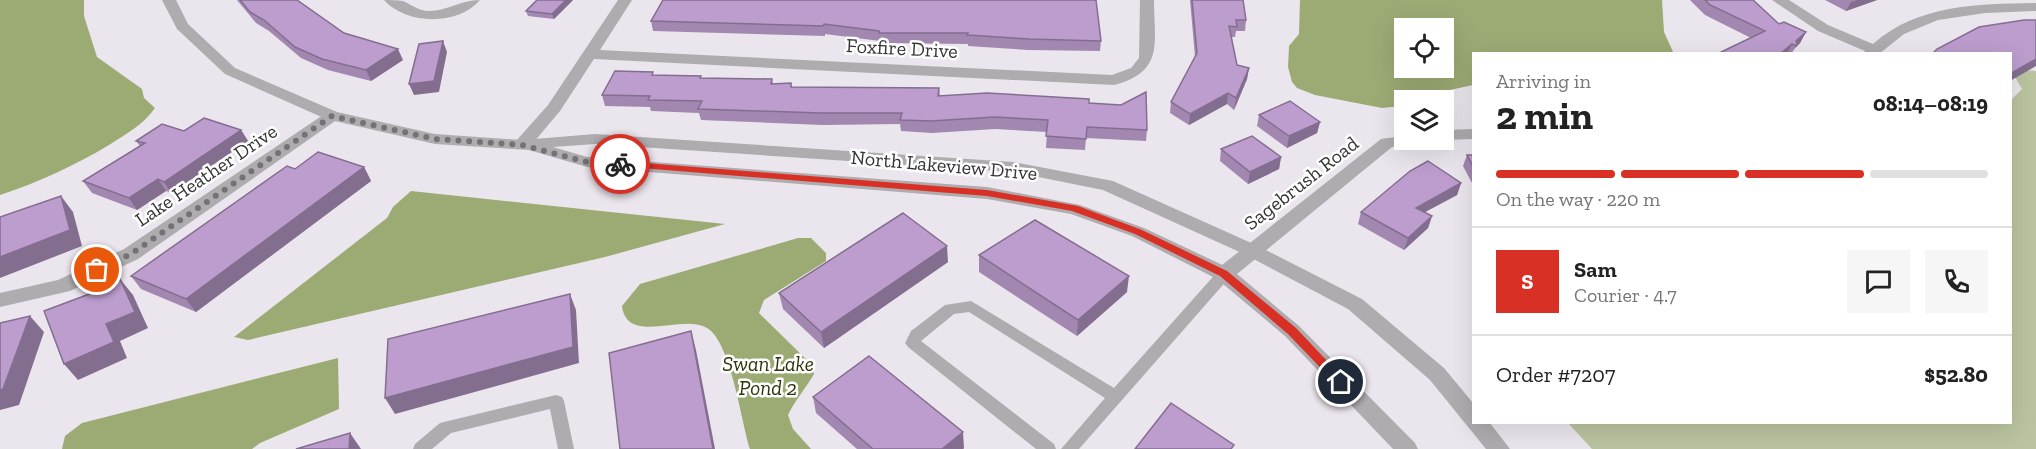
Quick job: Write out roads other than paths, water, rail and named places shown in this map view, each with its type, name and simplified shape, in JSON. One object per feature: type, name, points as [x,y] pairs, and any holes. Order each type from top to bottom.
[{"type":"street","name":"North Lakeview Drive","points":[[169,0],[182,26],[230,71],[332,116],[435,139],[522,145],[595,139],[1013,167],[1107,185],[1251,250],[1355,304],[1437,374],[1472,417]]},
{"type":"street","points":[[391,0],[414,13],[444,13],[462,7],[473,0]]},
{"type":"street","points":[[522,145],[554,108],[625,0]]},
{"type":"street","name":"Foxfire Drive","points":[[590,54],[1114,80],[1136,71],[1146,58],[1147,0]]},
{"type":"street","points":[[1779,0],[1823,28],[1873,52],[1901,29],[1937,15],[1983,9],[2036,7]]},
{"type":"street","name":"Lake Heather Drive","points":[[0,300],[63,286],[131,254],[332,116]]},
{"type":"street","points":[[1454,135],[1472,134]]},
{"type":"street","name":"Sagebrush Road","points":[[1224,274],[1387,143],[1394,142]]},
{"type":"street","name":"North Lakeview Drive","points":[[522,145],[587,162],[987,193],[1074,209],[1138,232],[1224,274],[1292,331],[1407,449]]},
{"type":"street","points":[[864,182],[872,158]]},
{"type":"street","points":[[1479,424],[1499,449]]},
{"type":"lane","points":[[1069,449],[1224,274]]},
{"type":"lane","points":[[1048,449],[914,344],[916,335],[950,309],[971,306],[1115,396]]},
{"type":"lane","points":[[421,449],[446,428],[556,401],[566,449]]},
{"type":"water","points":[[0,0],[84,0],[84,16],[97,57],[142,89],[144,98],[155,108],[134,129],[96,153],[29,185],[0,195]]},
{"type":"water","points":[[1300,0],[1662,0],[1664,32],[1673,52],[1472,52],[1472,85],[1450,90],[1394,90],[1394,107],[1382,108],[1315,95],[1297,88],[1292,82],[1288,67],[1289,46],[1299,34]]},
{"type":"water","points":[[411,191],[725,224],[605,257],[248,340],[234,337],[387,218],[393,207]]},
{"type":"water","name":"Swan Lake Pond 2","points":[[798,238],[811,238],[826,253],[826,261],[764,300],[759,313],[811,364],[814,374],[788,415],[793,429],[811,449],[750,449],[729,365],[715,336],[707,328],[697,324],[645,327],[634,324],[626,318],[622,306],[640,284]]},
{"type":"water","points":[[338,358],[339,409],[260,443],[252,449],[62,449],[65,436],[82,423]]}]
